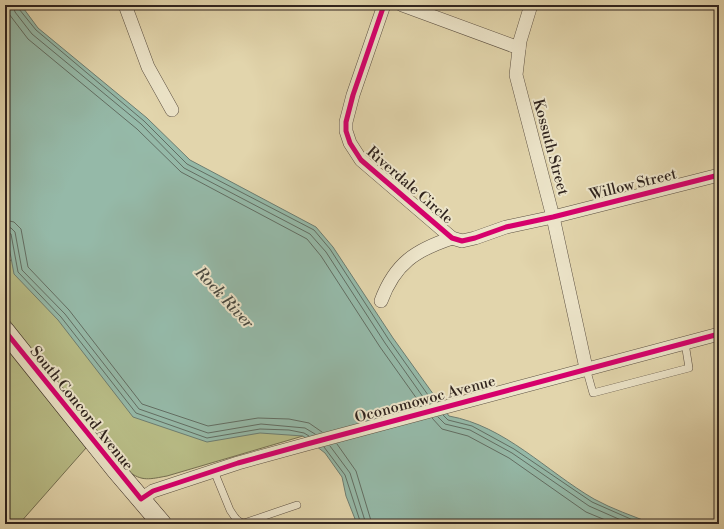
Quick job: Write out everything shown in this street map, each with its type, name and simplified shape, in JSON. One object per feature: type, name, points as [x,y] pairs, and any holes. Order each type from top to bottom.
[{"type":"street","points":[[125,5],[148,67],[172,110]]},
{"type":"street","name":"Riverdale Circle","points":[[384,5],[353,95],[346,122],[346,131],[350,144],[361,160],[452,238],[462,241],[506,227],[553,217]]},
{"type":"street","points":[[402,5],[519,48]]},
{"type":"street","name":"Kossuth Street","points":[[531,5],[519,48],[516,75],[553,217],[586,368]]},
{"type":"street","name":"Willow Street","points":[[553,217],[719,176]]},
{"type":"street","points":[[381,301],[390,280],[407,260],[430,246],[452,238]]},
{"type":"street","name":"South Concord Avenue","points":[[5,331],[162,524]]},
{"type":"street","name":"Oconomowoc Avenue","points":[[141,499],[153,491],[214,471],[307,444],[586,368],[719,334]]},
{"type":"lane","points":[[586,368],[593,393],[689,368],[684,343]]},
{"type":"lane","points":[[214,471],[230,510],[241,522],[244,523],[297,504]]},
{"type":"green space","points":[[25,258],[303,436],[167,476],[146,479],[138,477],[128,471],[5,315],[5,261]]},
{"type":"green space","points":[[5,347],[86,448],[19,524],[5,524]]},
{"type":"water","name":"Rock River","points":[[5,5],[21,5],[38,28],[147,118],[190,160],[316,227],[333,247],[393,338],[449,416],[469,421],[489,429],[507,439],[594,499],[653,524],[357,524],[346,496],[342,477],[325,453],[303,436],[260,433],[207,442],[133,417],[58,320],[14,274],[5,225]]},
{"type":"cycle path","points":[[384,5],[353,95],[346,122],[346,131],[350,143],[361,160],[452,238],[462,241],[475,238],[506,227],[553,217],[719,175]]},
{"type":"cycle path","points":[[5,331],[141,499],[153,491],[238,463],[719,334]]}]
